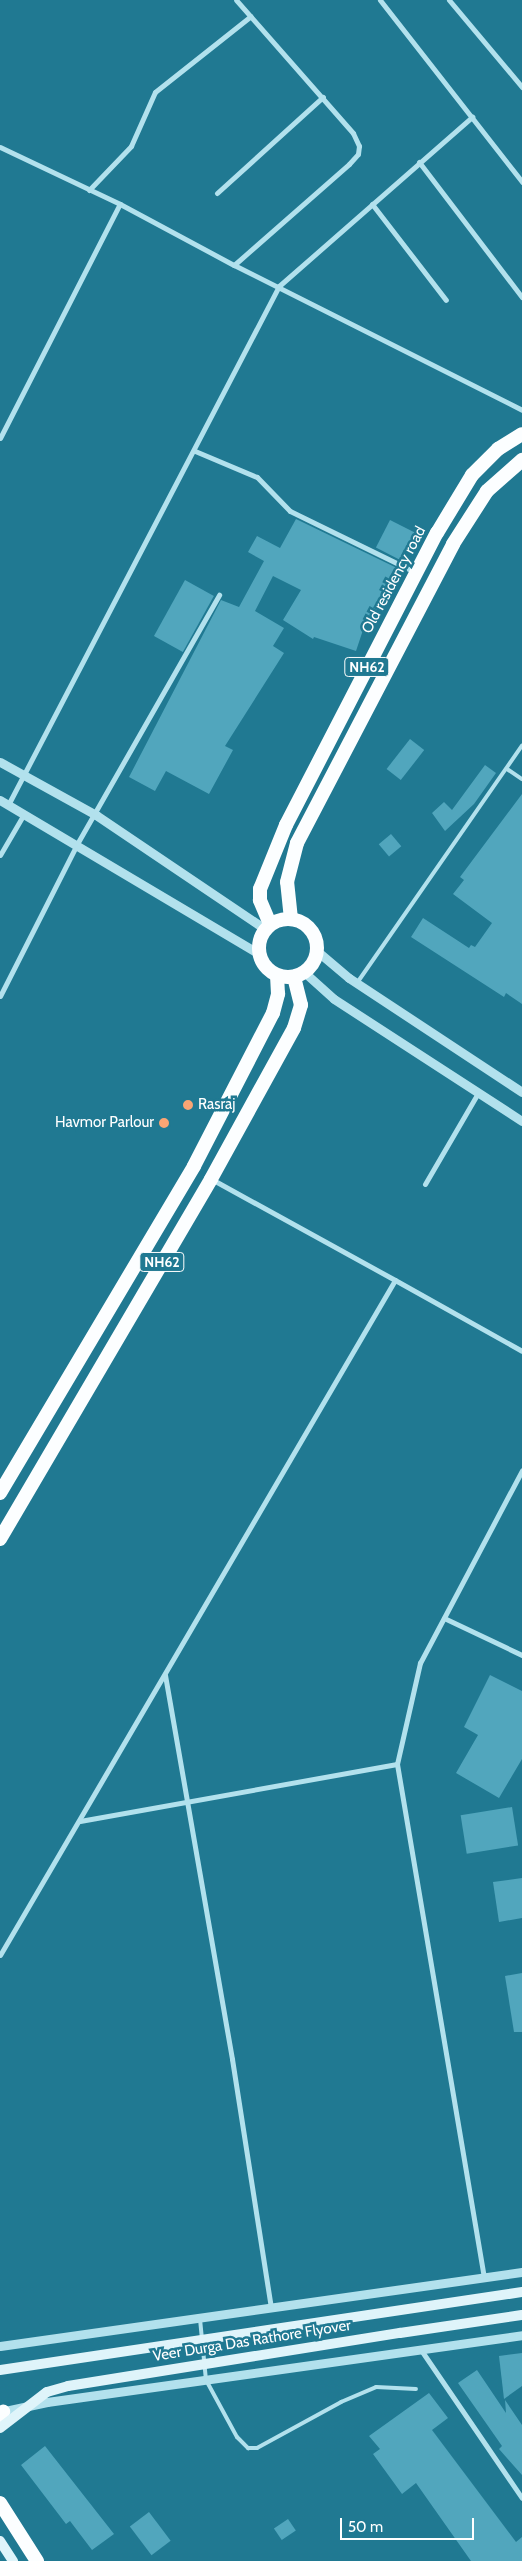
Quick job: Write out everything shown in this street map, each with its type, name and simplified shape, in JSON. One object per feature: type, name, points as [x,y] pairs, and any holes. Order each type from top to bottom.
[{"type":"highway","name":"Old residency road","points":[[268,926],[260,900],[264,872],[416,573],[472,476],[498,448],[522,434]]},
{"type":"highway","name":"NH62","points":[[291,919],[287,882],[297,844],[453,544],[487,491],[522,460]]},
{"type":"highway","points":[[291,919],[311,930],[317,951],[313,963],[299,975],[277,976],[268,971],[258,953],[259,940],[268,926],[291,919]]},
{"type":"highway","name":"NH62","points":[[0,1539],[211,1179],[300,1015],[299,975]]},
{"type":"highway","name":"NH62","points":[[0,1493],[4,1474],[194,1166],[273,1012],[278,994],[277,976]]},
{"type":"highway","points":[[0,2503],[36,2561]]},
{"type":"main road","name":"Veer Durga Das Rathore Flyover","points":[[0,2370],[522,2292]]},
{"type":"main road","name":"Veer Durga Das Rathore Flyover","points":[[0,2428],[47,2392],[68,2386],[522,2314]]},
{"type":"main road","points":[[0,2540],[13,2561]]},
{"type":"street","points":[[234,265],[358,154],[359,146],[353,133],[236,0]]},
{"type":"street","points":[[380,0],[522,182]]},
{"type":"street","points":[[449,0],[522,87]]},
{"type":"street","points":[[89,190],[135,140],[155,92],[251,16]]},
{"type":"street","points":[[217,193],[323,98]]},
{"type":"street","points":[[8,804],[195,451],[279,286],[472,117]]},
{"type":"street","points":[[0,147],[120,204],[234,265],[522,410]]},
{"type":"street","points":[[419,162],[522,297]]},
{"type":"street","points":[[0,438],[120,204]]},
{"type":"street","points":[[372,204],[446,300]]},
{"type":"street","points":[[195,451],[257,477],[290,511],[416,573]]},
{"type":"street","points":[[0,996],[77,844],[96,815],[220,595]]},
{"type":"street","points":[[0,762],[96,815],[268,926]]},
{"type":"street","points":[[0,800],[258,953]]},
{"type":"street","points":[[0,855],[24,814]]},
{"type":"street","points":[[317,951],[357,983],[522,1092]]},
{"type":"street","points":[[299,975],[522,1122]]},
{"type":"street","points":[[425,1184],[478,1093]]},
{"type":"street","points":[[211,1179],[522,1351]]},
{"type":"street","points":[[0,1955],[394,1280]]},
{"type":"street","points":[[484,2278],[397,1764],[420,1664],[522,1470]]},
{"type":"street","points":[[444,1618],[522,1655]]},
{"type":"street","points":[[165,1675],[271,2308]]},
{"type":"street","points":[[80,1820],[397,1764]]},
{"type":"street","points":[[0,2346],[522,2272]]},
{"type":"street","points":[[1,2413],[47,2402],[522,2335]]},
{"type":"street","points":[[421,2350],[522,2498]]},
{"type":"lane","points":[[357,983],[522,746]]},
{"type":"lane","points":[[507,769],[522,779]]},
{"type":"lane","points":[[200,2318],[206,2380],[237,2438],[248,2448],[257,2448],[349,2398],[376,2387],[416,2389]]},
{"type":"building","points":[[296,519],[399,569],[370,623],[366,621],[356,651],[314,637],[313,639],[283,620],[301,590],[273,576],[255,611],[284,628],[273,646],[284,653],[225,746],[233,750],[209,794],[166,771],[155,791],[129,777],[221,600],[239,607],[264,561],[248,552],[257,536],[280,548]]},
{"type":"building","points":[[390,520],[417,534],[403,561],[376,548]]},
{"type":"building","points":[[185,580],[214,596],[183,652],[154,636]]},
{"type":"building","points":[[410,739],[424,750],[401,780],[387,769]]},
{"type":"building","points":[[485,765],[496,773],[474,804],[445,831],[432,813],[444,802],[452,810]]},
{"type":"building","points":[[522,794],[522,1004],[506,993],[504,997],[411,937],[423,918],[469,948],[471,945],[475,947],[492,923],[453,894],[464,880],[460,877]]},
{"type":"building","points":[[391,834],[401,846],[389,857],[379,844]]},
{"type":"building","points":[[490,1675],[522,1691],[522,1759],[499,1798],[456,1773],[478,1735],[464,1727]]},
{"type":"building","points":[[512,1807],[518,1846],[467,1854],[461,1815]]},
{"type":"building","points":[[522,1878],[522,1918],[499,1922],[493,1882]]},
{"type":"building","points":[[522,1973],[522,2032],[514,2032],[505,1976]]},
{"type":"building","points":[[522,2353],[522,2386],[504,2399],[499,2356]]},
{"type":"building","points":[[477,2370],[506,2413],[505,2400],[522,2425],[522,2475],[499,2449],[502,2446],[458,2383]]},
{"type":"building","points":[[429,2393],[448,2418],[432,2430],[516,2542],[522,2537],[522,2561],[471,2561],[416,2483],[402,2494],[373,2454],[380,2449],[369,2436]]},
{"type":"building","points":[[45,2446],[114,2534],[92,2550],[70,2521],[66,2524],[21,2465]]},
{"type":"building","points":[[149,2512],[171,2541],[151,2555],[130,2526]]},
{"type":"building","points":[[288,2519],[296,2531],[282,2540],[274,2529]]},
{"type":"place","name":"Rasraj","points":[[188,1105]]},
{"type":"place","name":"Havmor Parlour","points":[[164,1123]]}]
